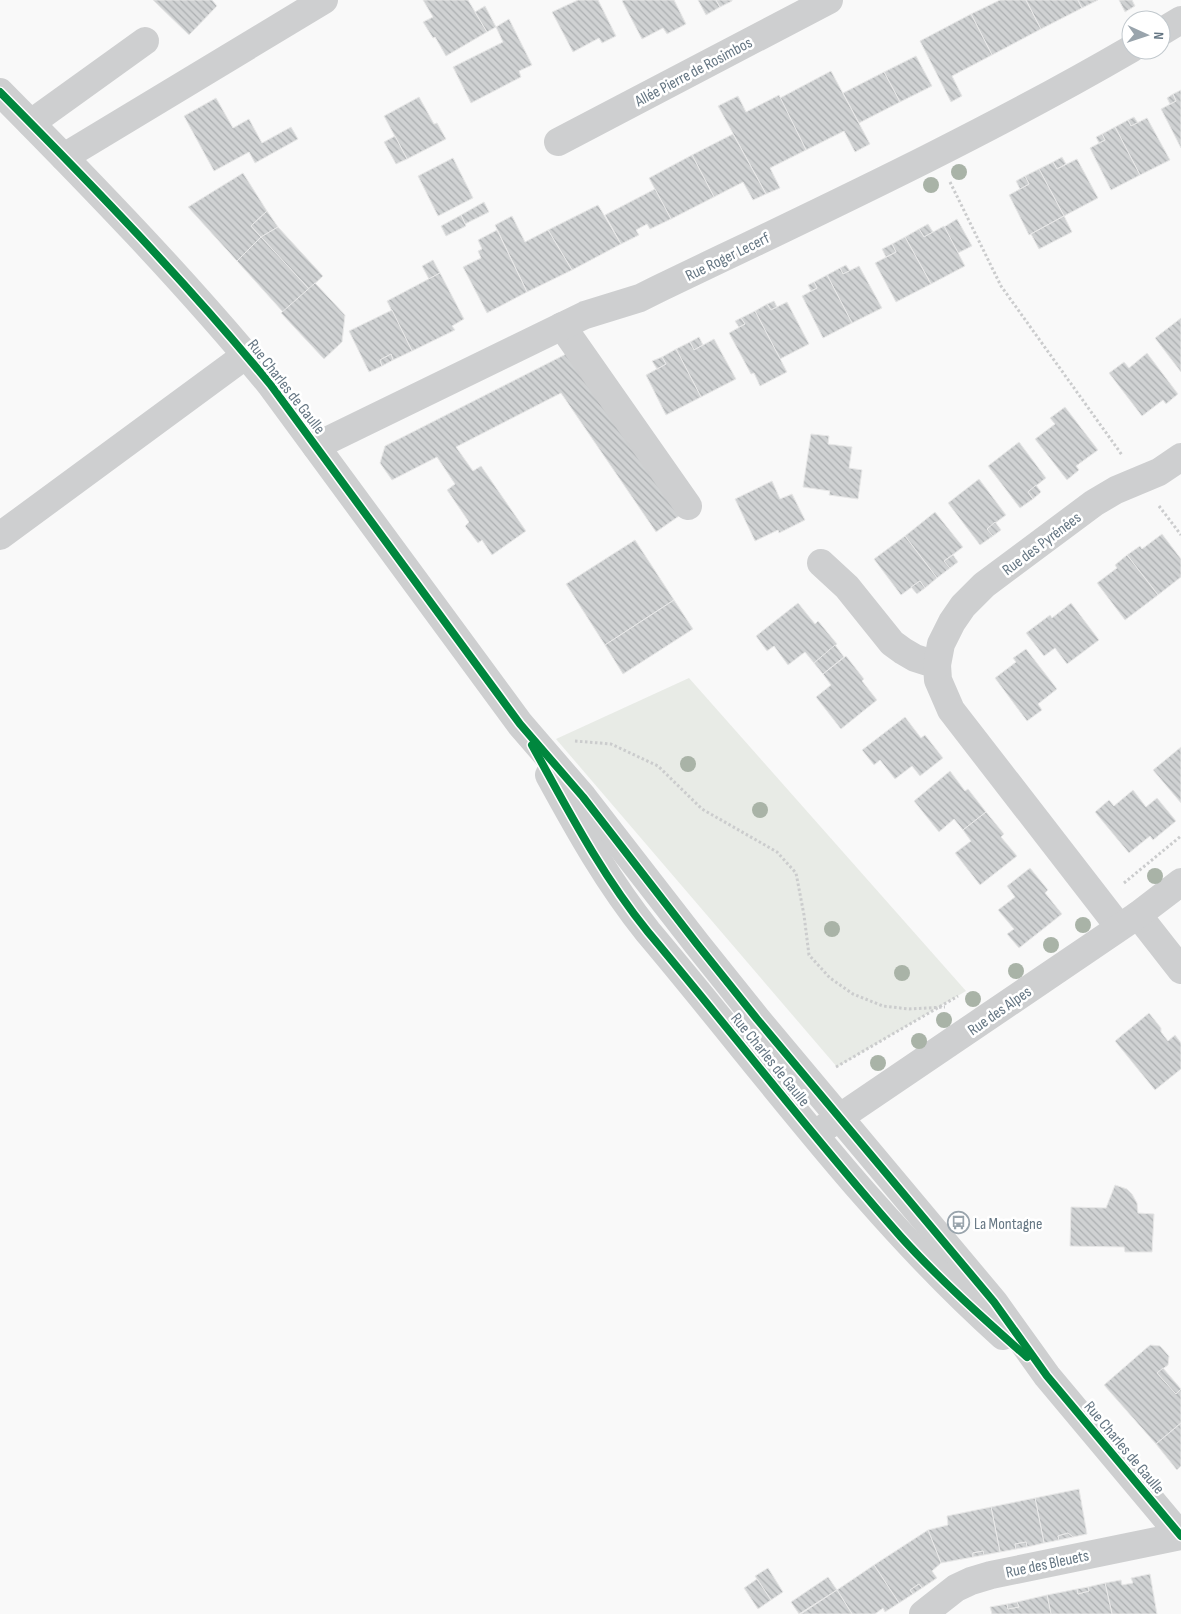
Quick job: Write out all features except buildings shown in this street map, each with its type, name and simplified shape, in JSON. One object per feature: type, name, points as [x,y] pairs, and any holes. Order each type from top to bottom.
[{"type":"street","points":[[64,158],[324,0]]},
{"type":"street","name":"Allée Pierre de Rosimbos","points":[[558,142],[829,0]]},
{"type":"street","points":[[31,123],[145,41]]},
{"type":"street","name":"Rue Roger Lecerf","points":[[316,446],[585,315],[640,298],[936,154],[1121,55]]},
{"type":"street","name":"Rue Charles de Gaulle","points":[[0,92],[174,274],[270,384],[520,724],[583,797],[697,944],[809,1082],[987,1294],[1048,1376],[1181,1536]]},
{"type":"street","points":[[562,326],[688,506]]},
{"type":"street","points":[[0,536],[246,355]]},
{"type":"street","name":"Rue des Pyrénées","points":[[1181,457],[1159,472],[1116,490],[1094,503],[984,585],[963,606],[952,622],[941,644],[937,665],[938,680],[951,710],[1101,901],[1129,921],[1181,970]]},
{"type":"street","points":[[821,563],[847,587],[892,643],[915,658],[937,665]]},
{"type":"street","name":"Rue Charles de Gaulle","points":[[520,724],[593,854],[630,910],[901,1237],[992,1326],[1048,1376]]},
{"type":"street","name":"Rue des Alpes","points":[[815,1135],[1129,921],[1181,882]]},
{"type":"street","name":"Rue des Bleuets","points":[[922,1614],[956,1588],[971,1580],[1181,1536]]},
{"type":"path","points":[[936,154],[1001,286],[1181,535]]},
{"type":"path","points":[[574,741],[611,744],[658,766],[702,809],[778,852],[796,873],[809,955],[830,978],[853,994],[883,1006],[909,1009],[948,1007]]},
{"type":"path","points":[[1101,901],[1181,836]]},
{"type":"path","points":[[809,1082],[965,992]]},
{"type":"shaded area","points":[[689,678],[966,991],[837,1067],[556,739]]},
{"type":"cycle path","points":[[0,92],[138,235],[270,384],[520,724],[583,797],[757,1019],[994,1302],[1047,1376],[1181,1536]]},
{"type":"cycle path","points":[[532,745],[600,864],[648,932],[836,1162],[901,1237],[946,1283],[1027,1357]]},
{"type":"place","name":"La Montagne","points":[[958,1223]]}]
